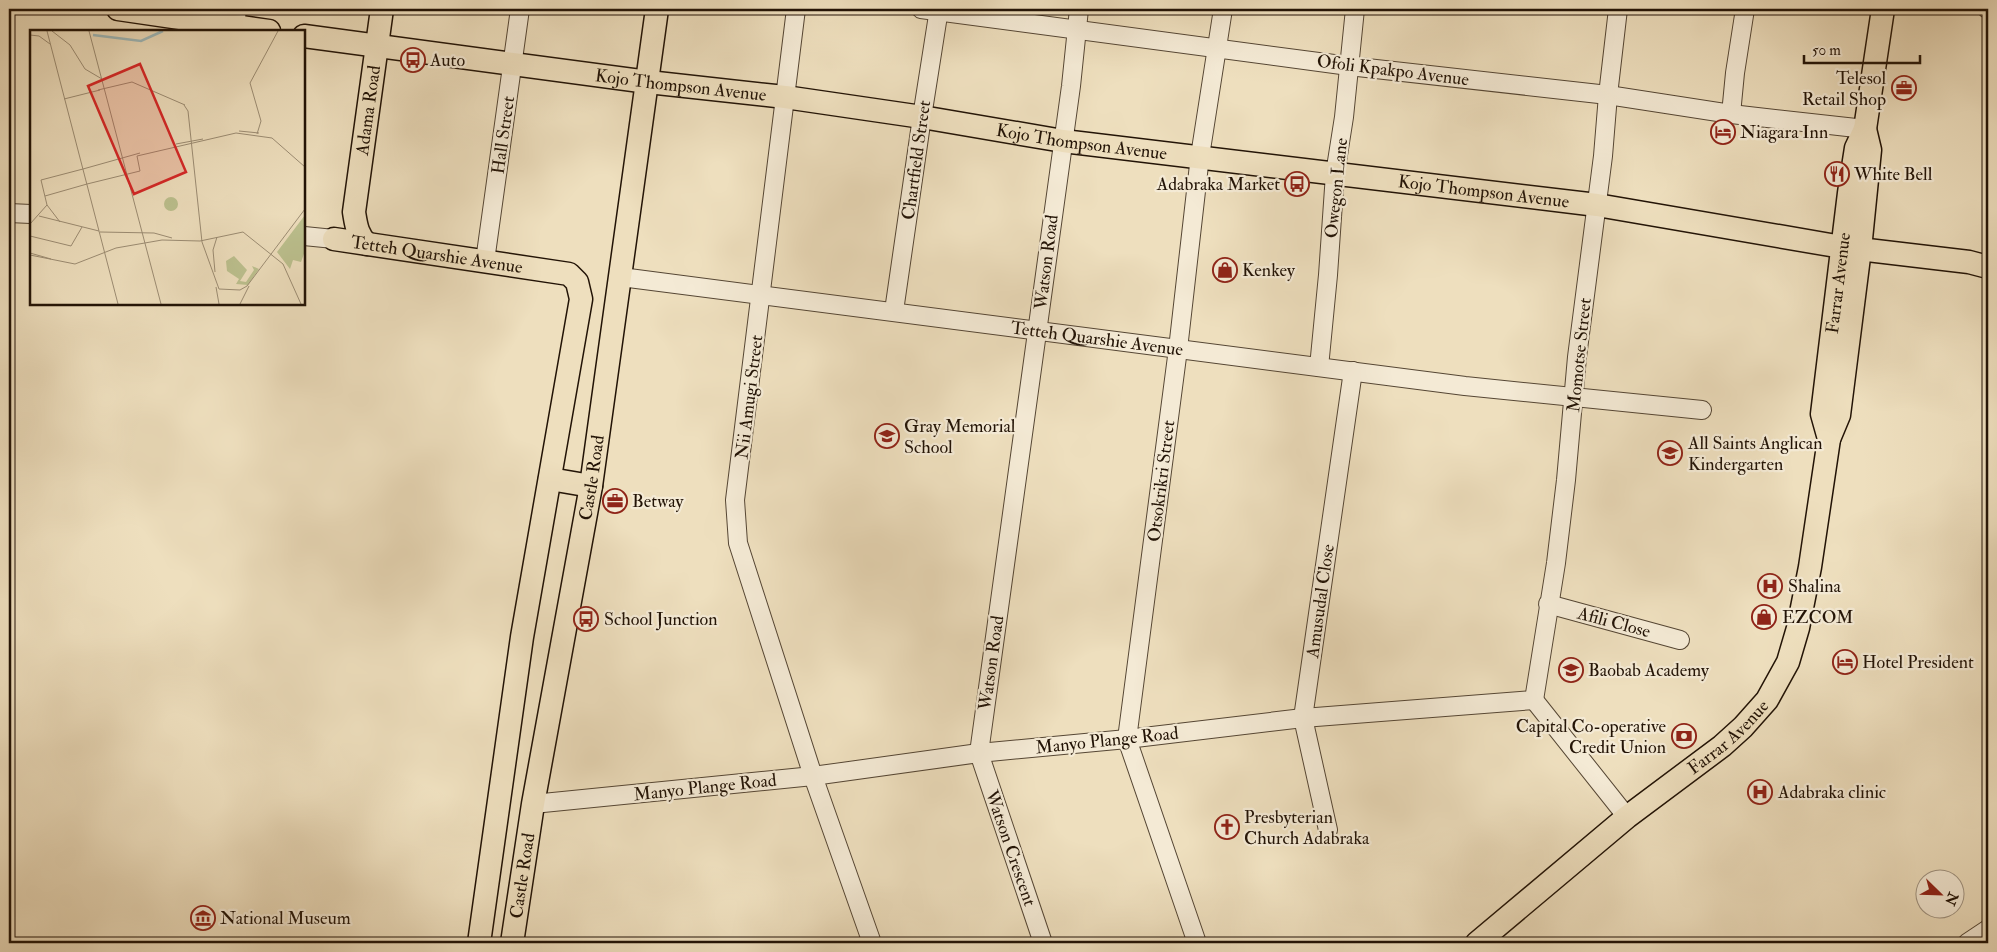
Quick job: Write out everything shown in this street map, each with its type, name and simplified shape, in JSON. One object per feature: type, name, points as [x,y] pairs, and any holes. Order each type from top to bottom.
[{"type":"main road","points":[[118,9],[236,18],[266,30]]},
{"type":"main road","name":"Adama Road","points":[[367,244],[361,238],[356,228],[354,212],[382,9]]},
{"type":"main road","name":"Castle Road","points":[[512,943],[533,804],[591,486],[657,9]]},
{"type":"main road","name":"Farrar Avenue","points":[[1477,943],[1627,817],[1722,746],[1743,727],[1767,700],[1788,662],[1798,628],[1810,567],[1829,439],[1822,414],[1870,150],[1865,129],[1884,9]]},
{"type":"main road","name":"Kojo Thompson Avenue","points":[[305,36],[648,82],[785,97],[922,117],[1063,141],[1200,156],[1597,206],[1851,248],[1982,263]]},
{"type":"main road","name":"Adama Road","points":[[334,239],[346,227],[354,212]]},
{"type":"main road","name":"Tetteh Quarshie Avenue","points":[[334,239],[569,274]]},
{"type":"main road","name":"Castle Road","points":[[479,943],[520,647],[581,299],[576,282],[569,274]]},
{"type":"main road","points":[[550,480],[591,486]]},
{"type":"street","name":"Hall Street","points":[[485,261],[520,9]]},
{"type":"street","name":"Nii Amugi Street","points":[[796,9],[762,295],[735,500],[738,543],[813,776]]},
{"type":"street","name":"Ofoli Kpakpo Avenue","points":[[921,9],[1349,66],[1608,95],[1732,114],[1865,129]]},
{"type":"street","name":"Watson Road","points":[[979,753],[1071,86],[1079,9]]},
{"type":"street","name":"Otsokrikri Street","points":[[1197,943],[1127,739],[1178,350],[1200,156],[1223,9]]},
{"type":"street","name":"Owegon Lane","points":[[1319,367],[1335,174],[1344,118],[1355,9]]},
{"type":"street","name":"Momotse Street","points":[[1534,700],[1556,563],[1577,357],[1597,206],[1618,9]]},
{"type":"street","points":[[1732,114],[1735,74],[1745,9]]},
{"type":"street","name":"Chartfield Street","points":[[894,311],[939,10]]},
{"type":"street","points":[[9,213],[30,214]]},
{"type":"street","name":"Tetteh Quarshie Avenue","points":[[305,236],[334,239]]},
{"type":"street","name":"Tetteh Quarshie Avenue","points":[[621,277],[1465,386],[1702,410]]},
{"type":"street","name":"Amusudal Close","points":[[1328,830],[1303,718],[1353,371]]},
{"type":"street","name":"Afili Close","points":[[1548,604],[1680,640]]},
{"type":"street","points":[[1534,700],[1627,817]]},
{"type":"street","name":"Manyo Plange Road","points":[[533,804],[813,776],[979,753],[1127,739],[1303,718],[1534,700]]},
{"type":"street","name":"Watson Crescent","points":[[979,753],[1043,943]]},
{"type":"street","points":[[813,776],[872,943]]},
{"type":"street","points":[[1967,943],[1988,929]]},
{"type":"place","name":"Auto","points":[[413,60]]},
{"type":"place","name":"Telesol Retail Shop","points":[[1904,88]]},
{"type":"place","name":"Niagara Inn","points":[[1723,132]]},
{"type":"place","name":"White Bell","points":[[1837,174]]},
{"type":"place","name":"Adabraka Market","points":[[1297,184]]},
{"type":"place","name":"Kenkey","points":[[1225,270]]},
{"type":"place","name":"Gray Memorial School","points":[[887,436]]},
{"type":"place","name":"All Saints Anglican Kindergarten","points":[[1670,453]]},
{"type":"place","name":"Betway","points":[[615,501]]},
{"type":"place","name":"Shalina","points":[[1770,586]]},
{"type":"place","name":"EZCOM","points":[[1764,617]]},
{"type":"place","name":"School Junction","points":[[586,619]]},
{"type":"place","name":"Hotel President","points":[[1845,662]]},
{"type":"place","name":"Baobab Academy","points":[[1571,670]]},
{"type":"place","name":"Capital Co-operative Credit Union","points":[[1684,736]]},
{"type":"place","name":"Adabraka clinic","points":[[1760,792]]},
{"type":"place","name":"Presbyterian Church Adabraka","points":[[1227,827]]},
{"type":"place","name":"National Museum","points":[[203,918]]}]
